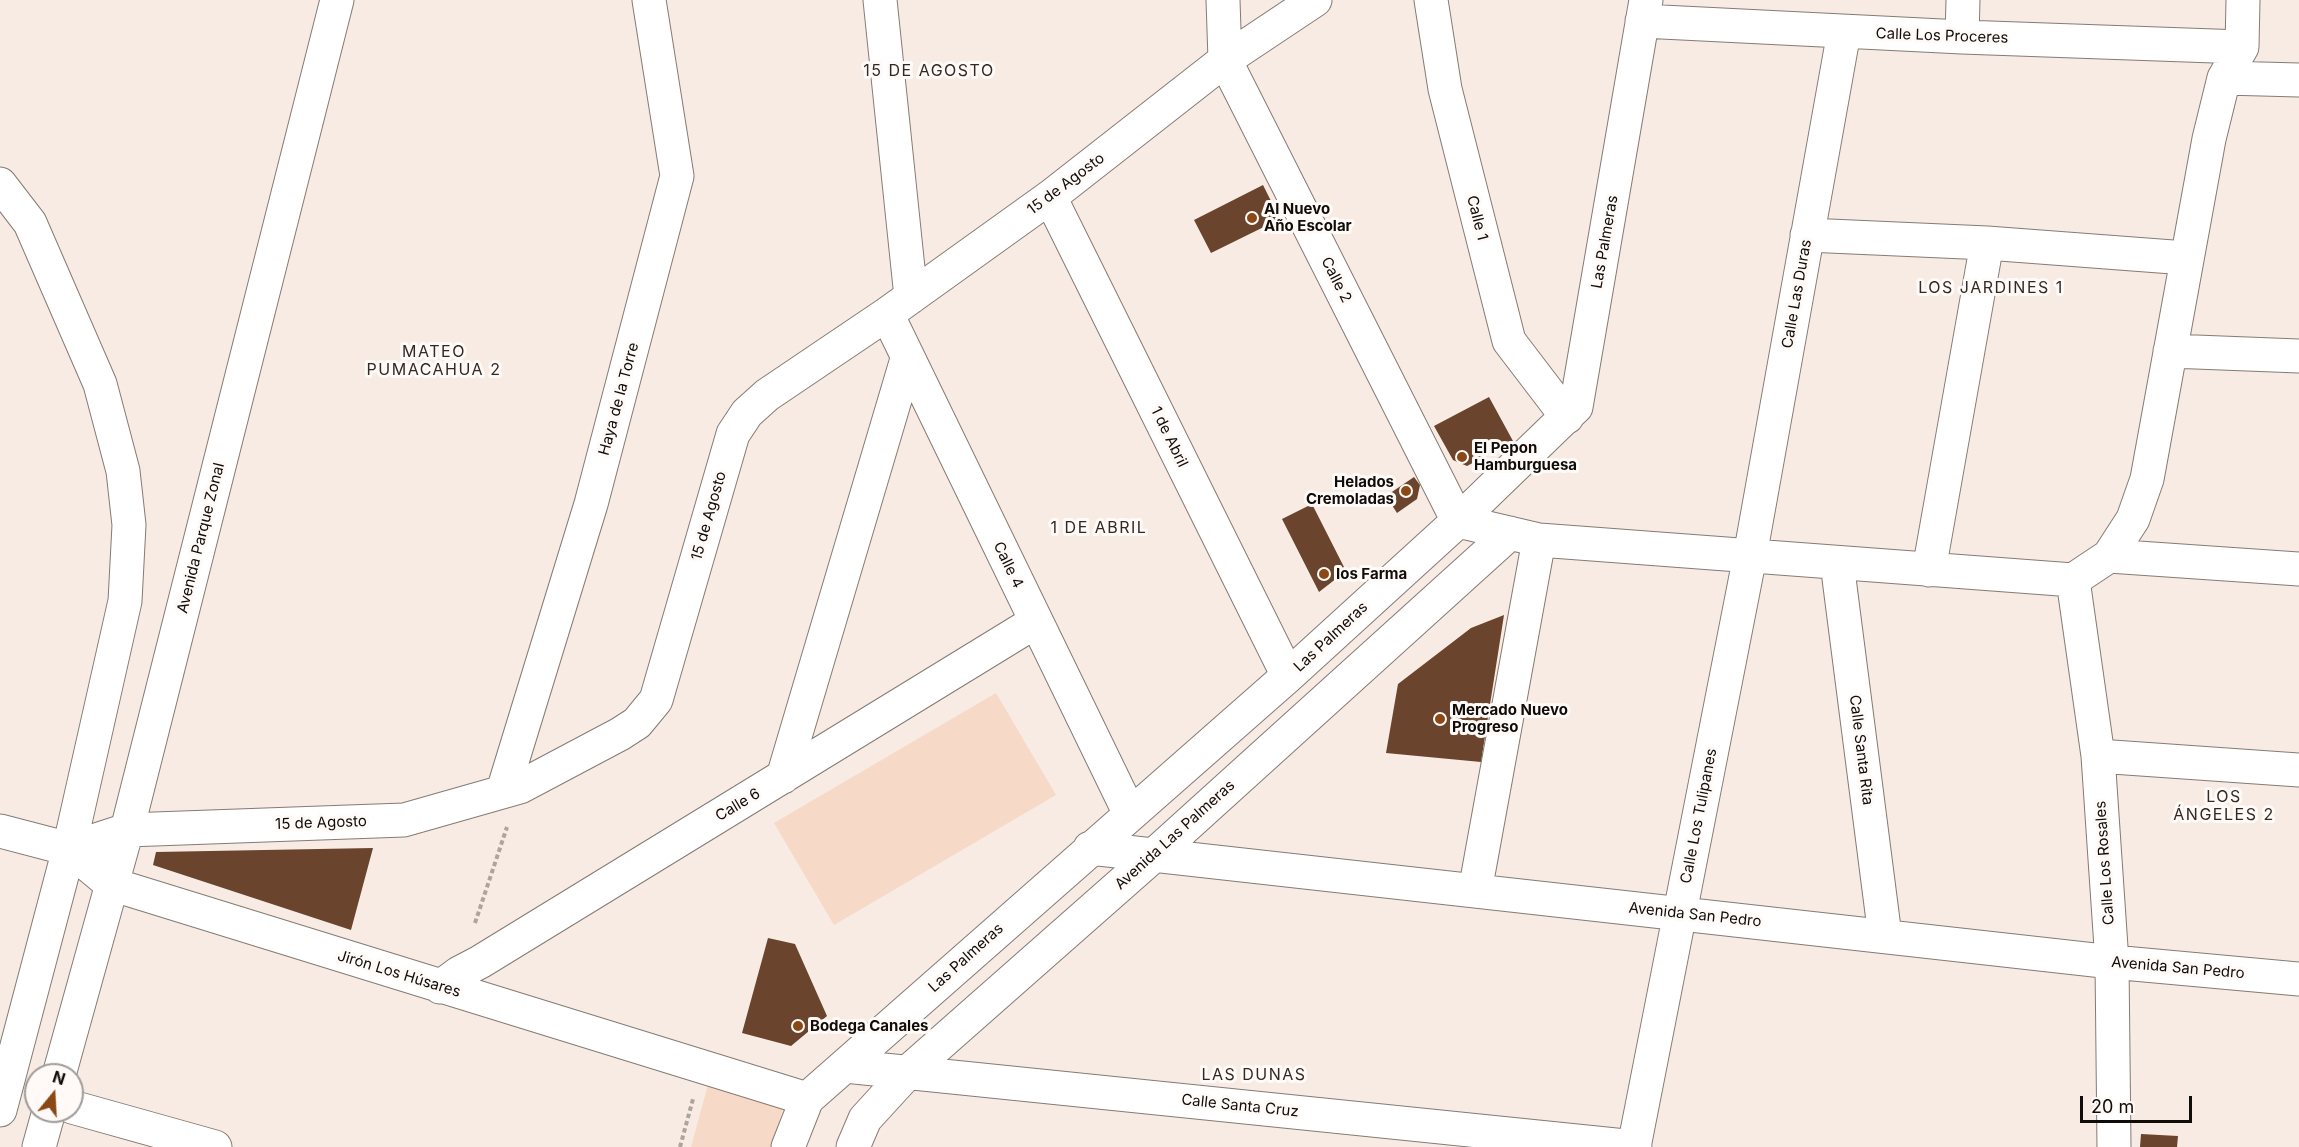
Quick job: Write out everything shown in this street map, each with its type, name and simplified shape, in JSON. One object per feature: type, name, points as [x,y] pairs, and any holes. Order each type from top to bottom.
[{"type":"street","name":"Avenida Parque Zonal","points":[[62,1063],[127,830],[337,0]]},
{"type":"street","name":"Haya de la Torre","points":[[512,789],[591,504],[677,176],[649,0]]},
{"type":"street","name":"Calle 4","points":[[880,0],[899,306],[907,358],[1130,814]]},
{"type":"street","name":"Calle 2","points":[[1223,0],[1225,60],[1458,521]]},
{"type":"street","name":"15 de Agosto","points":[[69,849],[127,830],[404,819],[512,789],[637,723],[656,700],[733,434],[747,413],[767,395],[899,306],[1050,197],[1225,60],[1315,0]]},
{"type":"street","name":"Calle 1","points":[[1431,0],[1445,89],[1509,341],[1567,417]]},
{"type":"street","points":[[1962,37],[1963,0]]},
{"type":"street","points":[[1458,521],[1525,537],[2073,580],[2109,556],[2133,519],[2147,479],[2209,139],[2224,78],[2242,47],[2243,0]]},
{"type":"street","name":"Las Palmeras","points":[[788,1147],[807,1099],[1288,676],[1458,521],[1576,407],[1644,11]]},
{"type":"street","name":"Calle Los Proceres","points":[[1644,11],[1844,32],[2242,47]]},
{"type":"street","name":"Calle Las Duras","points":[[1749,556],[1844,32]]},
{"type":"street","points":[[2224,78],[2299,80]]},
{"type":"street","points":[[0,184],[30,223],[100,384],[123,471],[129,525],[125,601],[69,849],[0,1110]]},
{"type":"street","name":"1 de Abril","points":[[1050,197],[1288,676]]},
{"type":"street","points":[[1807,235],[1987,243],[2186,258]]},
{"type":"street","points":[[1929,570],[1987,243]]},
{"type":"street","points":[[2170,351],[2299,356]]},
{"type":"street","points":[[783,777],[907,358]]},
{"type":"street","points":[[1475,891],[1525,537]]},
{"type":"street","name":"Avenida Las Palmeras","points":[[853,1147],[865,1119],[908,1072],[1153,856],[1525,537]]},
{"type":"street","name":"Calle Los Tulipanes","points":[[1635,1147],[1749,556]]},
{"type":"street","points":[[2109,556],[2299,569]]},
{"type":"street","name":"Calle Santa Rita","points":[[1837,563],[1885,936]]},
{"type":"street","name":"Calle Los Rosales","points":[[2073,580],[2098,756],[2112,962],[2114,1147]]},
{"type":"street","name":"Calle 6","points":[[449,980],[1035,622]]},
{"type":"street","points":[[2098,756],[2299,770]]},
{"type":"street","name":"Jirón Los Húsares","points":[[0,831],[69,849],[111,884],[449,980],[701,1066],[807,1099]]},
{"type":"street","name":"Avenida San Pedro","points":[[1090,848],[2112,962],[2299,979]]},
{"type":"street","name":"Calle Santa Cruz","points":[[845,1066],[1635,1147]]},
{"type":"street","points":[[84,1110],[215,1147]]},
{"type":"street","points":[[39,1147],[46,1123]]},
{"type":"path","points":[[449,980],[512,789]]},
{"type":"path","points":[[680,1147],[701,1066]]},
{"type":"shaded area","points":[[996,693],[1056,795],[834,925],[774,823]]},
{"type":"shaded area","points":[[709,1081],[785,1101],[772,1147],[691,1147]]},
{"type":"building","points":[[1263,185],[1280,219],[1211,253],[1194,220]]},
{"type":"building","points":[[1489,397],[1513,441],[1467,466],[1453,460],[1434,426]]},
{"type":"building","name":"Helados Cremoladas","points":[[1414,477],[1420,485],[1417,499],[1397,513],[1386,496]]},
{"type":"building","points":[[1312,504],[1346,571],[1319,592],[1282,519]]},
{"type":"building","name":"Mercado Nuevo Progreso","points":[[1504,615],[1481,762],[1386,753],[1398,684],[1471,628]]},
{"type":"building","points":[[373,848],[351,930],[153,865],[156,852]]},
{"type":"building","points":[[768,938],[795,944],[827,1016],[791,1046],[742,1033]]},
{"type":"building","points":[[2141,1134],[2178,1136],[2177,1147],[2140,1147]]},
{"type":"place","name":"Al Nuevo Año Escolar","points":[[1252,218]]},
{"type":"place","name":"El Pepon Hamburguesa","points":[[1462,457]]},
{"type":"place","name":"Helados Cremoladas","points":[[1406,491]]},
{"type":"place","name":"Ios Farma","points":[[1324,574]]},
{"type":"place","name":"Mercado Nuevo Progreso","points":[[1440,719]]},
{"type":"place","name":"Bodega Canales","points":[[798,1026]]},
{"type":"district","name":"15 DE AGOSTO","points":[[929,71]]},
{"type":"district","name":"LOS JARDINES 1","points":[[1991,288]]},
{"type":"district","name":"MATEO PUMACAHUA 2","points":[[434,361]]},
{"type":"district","name":"1 DE ABRIL","points":[[1099,528]]},
{"type":"district","name":"LOS ÁNGELES 2","points":[[2224,806]]},
{"type":"district","name":"LAS DUNAS","points":[[1254,1075]]}]
